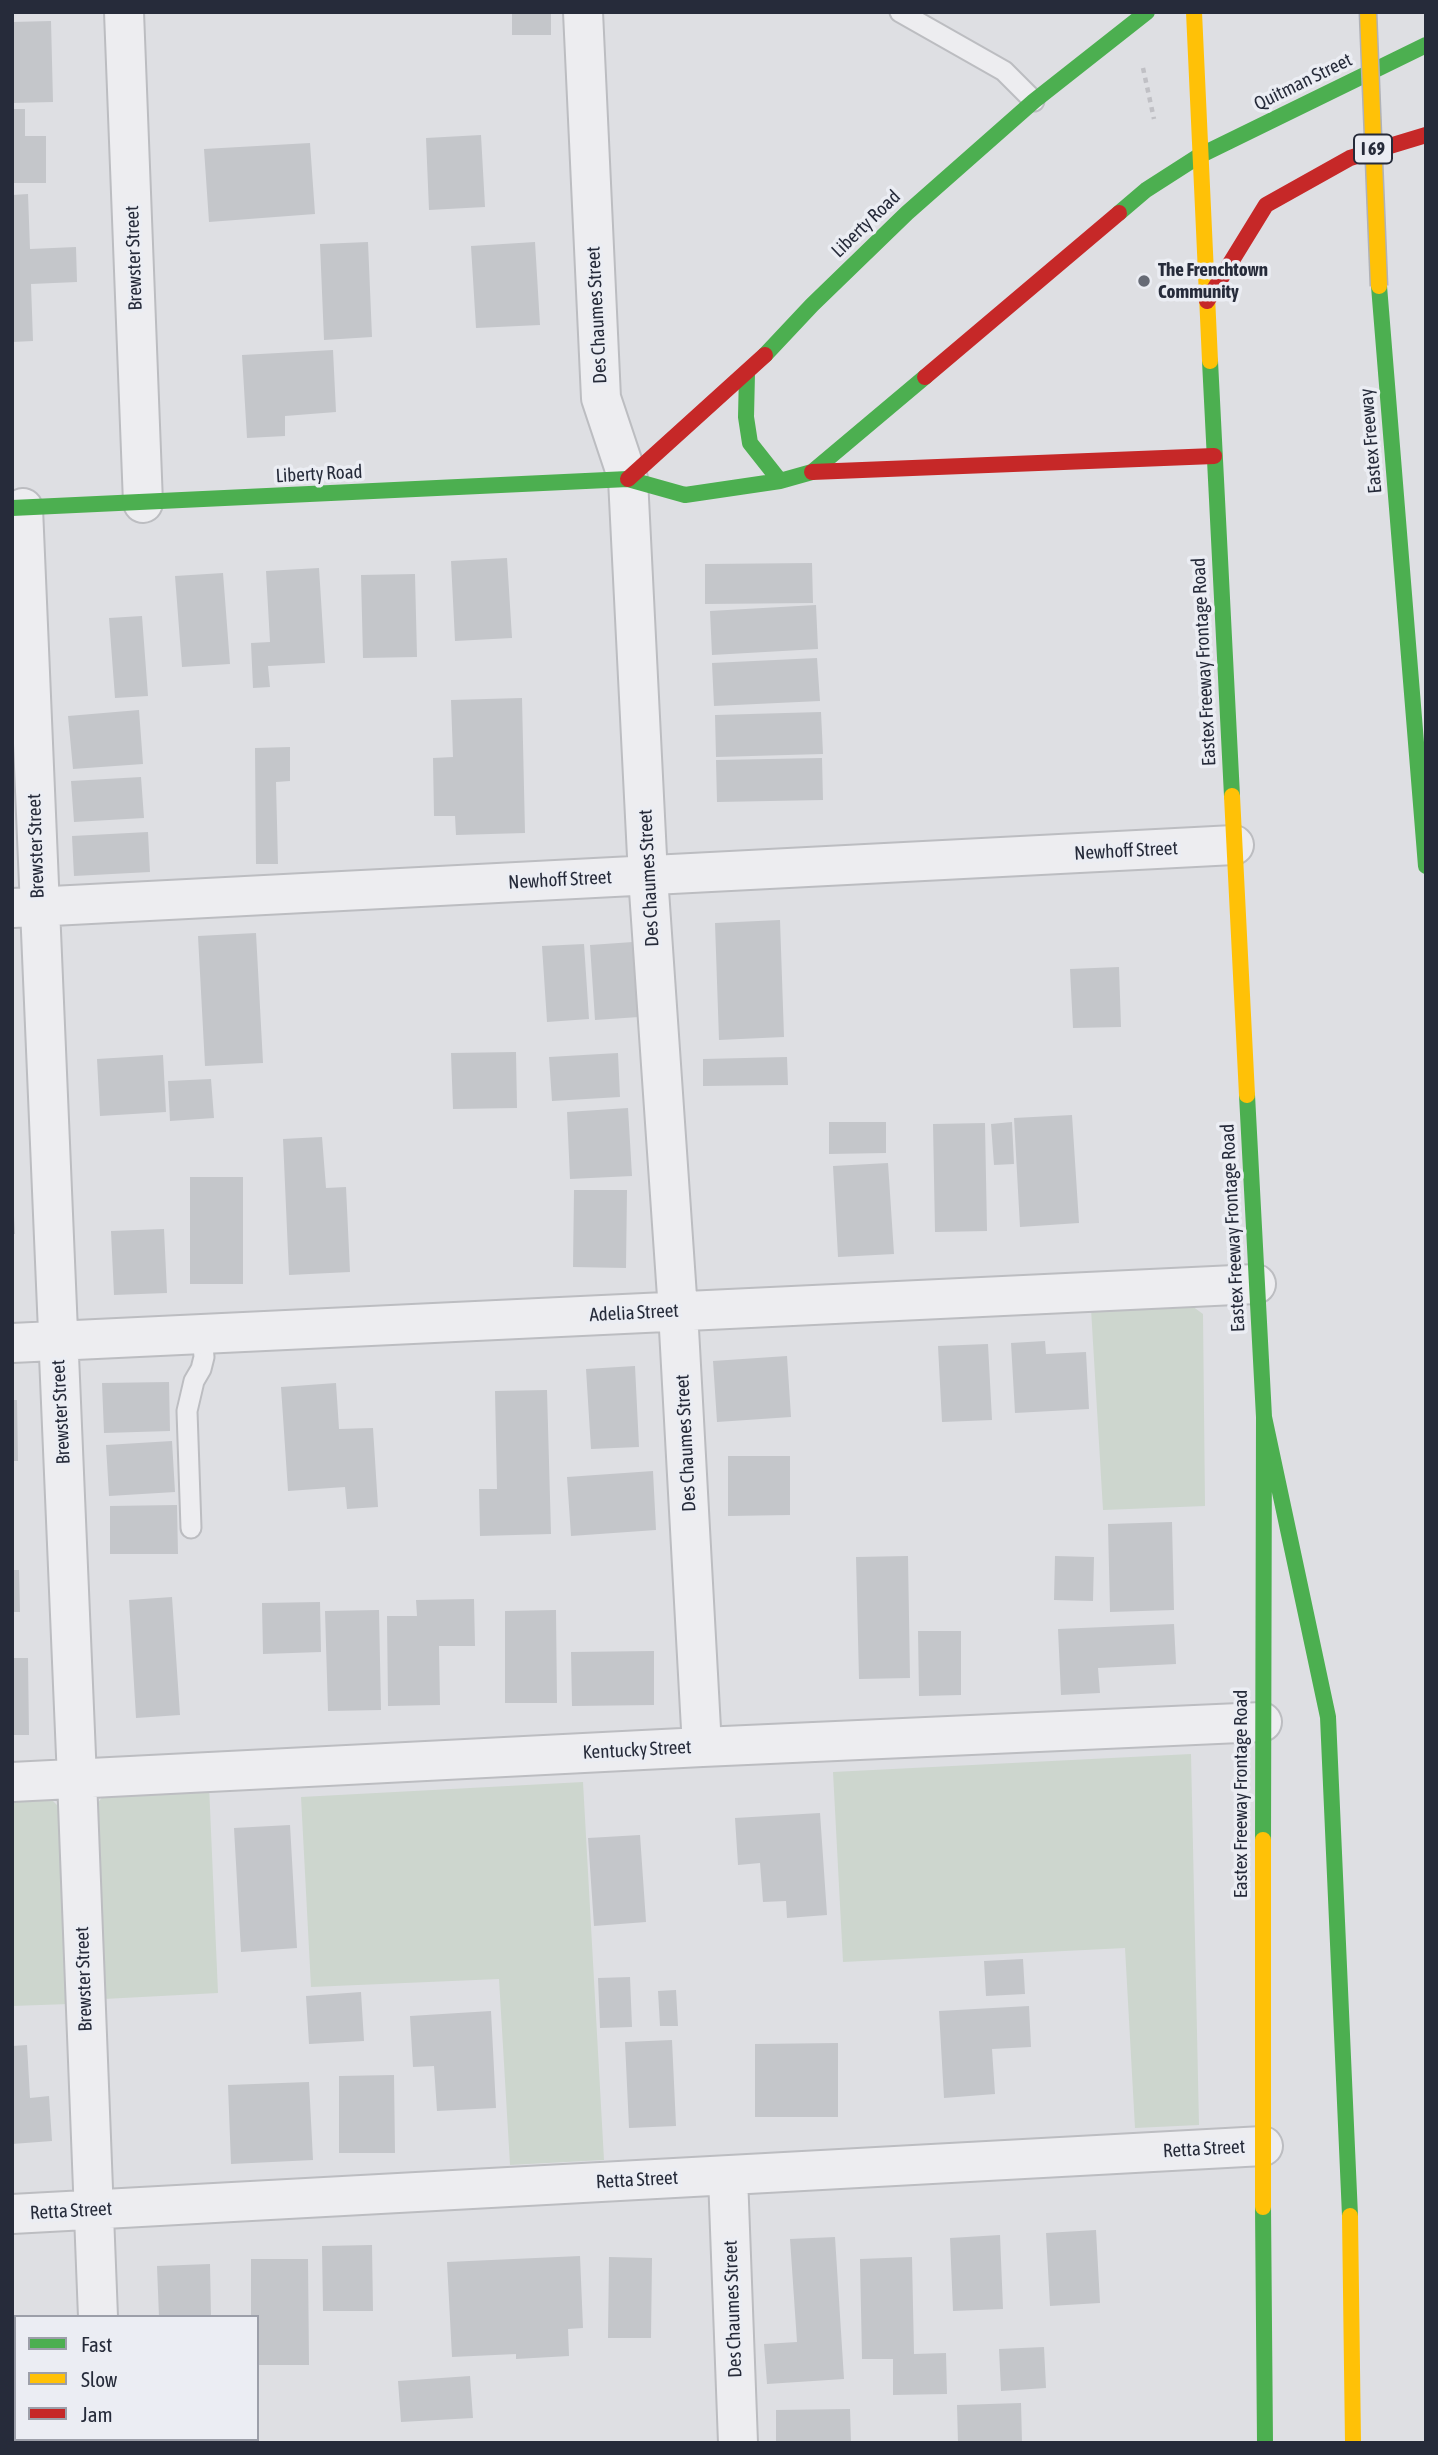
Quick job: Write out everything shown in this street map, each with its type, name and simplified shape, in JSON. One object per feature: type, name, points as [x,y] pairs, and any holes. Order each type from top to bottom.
[{"type":"main road","name":"Liberty Road","points":[[628,480],[747,373],[907,213],[1034,101],[1147,12]]},
{"type":"main road","name":"Eastex Freeway Frontage Road","points":[[1194,12],[1206,301],[1264,1417],[1262,2146],[1265,2443]]},
{"type":"main road","name":"Eastex Freeway","points":[[1368,12],[1379,286],[1426,866]]},
{"type":"main road","name":"Quitman Street","points":[[1199,156],[1426,45]]},
{"type":"main road","points":[[1206,301],[1266,205],[1350,158],[1426,135]]},
{"type":"main road","name":"Liberty Road","points":[[17,508],[628,480],[685,495],[780,481],[812,472],[1146,190],[1199,156]]},
{"type":"main road","points":[[747,373],[746,417],[750,443],[780,481]]},
{"type":"main road","points":[[812,472],[1214,456]]},
{"type":"main road","points":[[1264,1417],[1328,1717],[1350,2197],[1353,2443]]},
{"type":"street","name":"Brewster Street","points":[[124,12],[143,503]]},
{"type":"street","name":"Des Chaumes Street","points":[[583,12],[601,398],[628,480],[648,876],[678,1311],[702,1747]]},
{"type":"street","name":"Brewster Street","points":[[17,508],[26,907],[58,1341],[97,2315]]},
{"type":"street","name":"Newhoff Street","points":[[26,907],[1234,845]]},
{"type":"street","name":"Adelia Street","points":[[12,1343],[1256,1283]]},
{"type":"street","name":"Kentucky Street","points":[[12,1782],[1262,1722]]},
{"type":"street","name":"Retta Street","points":[[12,2214],[1262,2146]]},
{"type":"street","name":"Des Chaumes Street","points":[[728,2176],[738,2443]]},
{"type":"lane","points":[[900,12],[1004,71],[1034,101]]},
{"type":"lane","points":[[191,1528],[187,1410],[194,1381],[204,1357],[202,1334]]},
{"type":"path","points":[[1140,57],[1154,119]]},
{"type":"shaded area","points":[[1177,1304],[1192,1306],[1203,1314],[1205,1506],[1103,1510],[1091,1309]]},
{"type":"shaded area","points":[[1191,1754],[1199,2125],[1135,2128],[1125,1948],[843,1962],[833,1772]]},
{"type":"shaded area","points":[[583,1782],[604,2160],[510,2165],[499,1979],[311,1987],[301,1797]]},
{"type":"shaded area","points":[[209,1785],[218,1993],[104,1999],[96,1805],[108,1790]]},
{"type":"shaded area","points":[[12,1798],[51,1799],[58,1806],[69,2004],[12,2006]]},
{"type":"building","points":[[512,12],[551,12],[551,35],[512,35]]},
{"type":"building","points":[[51,21],[53,102],[12,103],[12,22]]},
{"type":"building","points":[[12,109],[25,109],[25,136],[46,136],[46,183],[12,183]]},
{"type":"building","points":[[481,135],[485,207],[429,210],[426,138]]},
{"type":"building","points":[[310,143],[315,214],[209,222],[204,149]]},
{"type":"building","points":[[28,194],[30,249],[76,247],[77,282],[31,284],[33,341],[12,342],[12,195]]},
{"type":"building","points":[[368,242],[372,337],[324,340],[320,244]]},
{"type":"building","points":[[535,242],[540,325],[476,328],[471,246]]},
{"type":"building","points":[[333,350],[336,412],[285,416],[285,436],[247,438],[242,355]]},
{"type":"building","points":[[507,558],[512,638],[455,641],[451,561]]},
{"type":"building","points":[[812,563],[813,603],[705,604],[705,564]]},
{"type":"building","points":[[319,568],[325,663],[268,666],[270,687],[253,688],[251,643],[270,642],[266,571]]},
{"type":"building","points":[[223,573],[230,664],[182,667],[175,576]]},
{"type":"building","points":[[415,574],[417,657],[363,658],[361,575]]},
{"type":"building","points":[[816,605],[818,649],[712,655],[710,611]]},
{"type":"building","points":[[142,616],[148,696],[115,698],[109,618]]},
{"type":"building","points":[[817,658],[820,701],[714,706],[712,663]]},
{"type":"building","points":[[522,698],[525,833],[456,835],[455,816],[434,816],[433,758],[453,757],[451,700]]},
{"type":"building","points":[[139,710],[143,764],[73,769],[68,716]]},
{"type":"building","points":[[821,712],[823,754],[716,757],[715,715]]},
{"type":"building","points":[[290,747],[290,781],[276,782],[278,864],[256,864],[255,748]]},
{"type":"building","points":[[822,758],[823,800],[717,802],[716,760]]},
{"type":"building","points":[[141,777],[144,818],[74,822],[71,781]]},
{"type":"building","points":[[148,832],[150,872],[74,876],[72,836]]},
{"type":"building","points":[[780,920],[784,1037],[719,1040],[715,923]]},
{"type":"building","points":[[256,933],[263,1063],[205,1066],[198,936]]},
{"type":"building","points":[[633,942],[639,1017],[595,1020],[590,945]]},
{"type":"building","points":[[584,944],[589,1019],[547,1022],[542,946]]},
{"type":"building","points":[[1119,967],[1121,1027],[1073,1028],[1070,969]]},
{"type":"building","points":[[516,1052],[517,1108],[453,1109],[451,1053]]},
{"type":"building","points":[[618,1053],[620,1097],[552,1101],[549,1057]]},
{"type":"building","points":[[163,1055],[166,1112],[100,1116],[97,1059]]},
{"type":"building","points":[[787,1057],[788,1085],[703,1086],[703,1059]]},
{"type":"building","points":[[211,1079],[214,1118],[170,1121],[168,1081]]},
{"type":"building","points":[[628,1108],[632,1176],[570,1179],[567,1112]]},
{"type":"building","points":[[1072,1115],[1079,1223],[1020,1227],[1014,1118]]},
{"type":"building","points":[[829,1122],[886,1122],[886,1153],[829,1154]]},
{"type":"building","points":[[1012,1122],[1014,1164],[994,1165],[991,1124]]},
{"type":"building","points":[[985,1123],[987,1231],[935,1232],[933,1124]]},
{"type":"building","points":[[322,1137],[326,1188],[346,1187],[350,1272],[289,1275],[283,1139]]},
{"type":"building","points":[[888,1163],[894,1254],[838,1257],[833,1166]]},
{"type":"building","points":[[190,1177],[243,1177],[243,1284],[190,1284]]},
{"type":"building","points":[[574,1190],[627,1190],[626,1268],[573,1267]]},
{"type":"building","points":[[14,1216],[15,1234],[12,1234]]},
{"type":"building","points":[[164,1229],[167,1293],[114,1295],[111,1231]]},
{"type":"building","points":[[1045,1341],[1046,1354],[1086,1352],[1089,1409],[1015,1413],[1011,1343]]},
{"type":"building","points":[[988,1344],[992,1420],[942,1422],[938,1346]]},
{"type":"building","points":[[787,1356],[791,1417],[717,1422],[713,1361]]},
{"type":"building","points":[[635,1366],[639,1447],[591,1449],[586,1369]]},
{"type":"building","points":[[169,1382],[170,1431],[104,1433],[102,1383]]},
{"type":"building","points":[[336,1383],[339,1429],[373,1428],[378,1507],[347,1509],[345,1487],[288,1491],[281,1387]]},
{"type":"building","points":[[547,1390],[551,1534],[480,1536],[479,1489],[497,1489],[495,1391]]},
{"type":"building","points":[[12,1400],[17,1400],[18,1461],[12,1461]]},
{"type":"building","points":[[172,1441],[175,1492],[109,1496],[106,1445]]},
{"type":"building","points":[[728,1456],[790,1456],[790,1515],[728,1516]]},
{"type":"building","points":[[653,1471],[656,1530],[571,1536],[567,1477]]},
{"type":"building","points":[[177,1505],[178,1554],[110,1554],[110,1506]]},
{"type":"building","points":[[1172,1522],[1174,1610],[1110,1612],[1108,1524]]},
{"type":"building","points":[[908,1556],[910,1678],[859,1679],[856,1557]]},
{"type":"building","points":[[1055,1556],[1094,1557],[1093,1601],[1054,1600]]},
{"type":"building","points":[[12,1570],[19,1570],[20,1612],[12,1612]]},
{"type":"building","points":[[172,1597],[180,1715],[136,1718],[129,1600]]},
{"type":"building","points":[[474,1599],[475,1646],[439,1646],[440,1705],[388,1706],[387,1616],[417,1616],[416,1600]]},
{"type":"building","points":[[320,1602],[321,1652],[263,1654],[262,1603]]},
{"type":"building","points":[[379,1610],[381,1710],[328,1711],[325,1611]]},
{"type":"building","points":[[556,1610],[557,1703],[505,1703],[505,1611]]},
{"type":"building","points":[[1174,1624],[1176,1664],[1098,1668],[1100,1693],[1061,1695],[1058,1629]]},
{"type":"building","points":[[918,1631],[961,1631],[961,1695],[919,1696]]},
{"type":"building","points":[[654,1651],[654,1705],[572,1706],[571,1652]]},
{"type":"building","points":[[12,1658],[28,1658],[29,1735],[12,1735]]},
{"type":"building","points":[[820,1813],[827,1915],[787,1918],[786,1901],[763,1902],[760,1863],[738,1865],[735,1818]]},
{"type":"building","points":[[290,1825],[297,1948],[241,1952],[234,1828]]},
{"type":"building","points":[[640,1835],[646,1922],[594,1926],[588,1838]]},
{"type":"building","points":[[1023,1959],[1025,1994],[986,1996],[984,1961]]},
{"type":"building","points":[[630,1977],[632,2027],[600,2028],[598,1978]]},
{"type":"building","points":[[676,1990],[678,2026],[660,2026],[658,1991]]},
{"type":"building","points":[[361,1992],[364,2041],[309,2044],[306,1996]]},
{"type":"building","points":[[1029,2006],[1031,2047],[992,2049],[995,2094],[944,2098],[939,2011]]},
{"type":"building","points":[[491,2011],[496,2108],[437,2111],[434,2066],[413,2067],[410,2016]]},
{"type":"building","points":[[672,2040],[676,2126],[629,2128],[625,2042]]},
{"type":"building","points":[[838,2043],[838,2117],[755,2117],[755,2044]]},
{"type":"building","points":[[27,2045],[30,2098],[49,2096],[52,2141],[12,2144],[12,2046]]},
{"type":"building","points":[[394,2075],[395,2153],[339,2153],[339,2076]]},
{"type":"building","points":[[309,2082],[313,2160],[231,2164],[228,2085]]},
{"type":"building","points":[[1096,2230],[1100,2303],[1050,2306],[1046,2233]]},
{"type":"building","points":[[1000,2235],[1003,2309],[953,2311],[950,2238]]},
{"type":"building","points":[[835,2237],[844,2379],[767,2384],[764,2344],[797,2342],[790,2239]]},
{"type":"building","points":[[372,2245],[373,2311],[323,2311],[322,2246]]},
{"type":"building","points":[[580,2256],[583,2328],[568,2329],[569,2356],[516,2359],[516,2354],[452,2357],[447,2262]]},
{"type":"building","points":[[609,2257],[652,2258],[651,2338],[608,2338]]},
{"type":"building","points":[[912,2257],[914,2354],[946,2353],[947,2394],[893,2395],[893,2359],[862,2359],[860,2259]]},
{"type":"building","points":[[251,2259],[308,2259],[309,2365],[259,2365],[259,2315],[251,2315]]},
{"type":"building","points":[[210,2264],[211,2315],[159,2315],[157,2266]]},
{"type":"building","points":[[1044,2347],[1046,2388],[1001,2391],[999,2349]]},
{"type":"building","points":[[12,2371],[14,2371],[14,2437]]},
{"type":"building","points":[[470,2376],[473,2418],[401,2422],[398,2381]]},
{"type":"building","points":[[1021,2403],[1022,2443],[958,2443],[957,2405]]},
{"type":"building","points":[[850,2409],[851,2443],[776,2443],[776,2410]]},
{"type":"building","points":[[154,2441],[229,2441],[229,2443]]},
{"type":"traffic: fast","points":[[765,355],[812,305],[907,213],[1034,101],[1147,12]]},
{"type":"traffic: fast","points":[[1119,213],[1146,190],[1199,156],[1426,45]]},
{"type":"traffic: fast","points":[[1379,286],[1426,866]]},
{"type":"traffic: fast","points":[[1210,361],[1232,796]]},
{"type":"traffic: fast","points":[[747,373],[746,417],[750,443],[780,481]]},
{"type":"traffic: fast","points":[[12,508],[628,479],[685,495],[780,481],[812,472],[925,377]]},
{"type":"traffic: fast","points":[[1247,1095],[1264,1417],[1263,1840]]},
{"type":"traffic: fast","points":[[1264,1417],[1328,1717],[1350,2216]]},
{"type":"traffic: fast","points":[[1263,2207],[1265,2443]]},
{"type":"traffic: slow","points":[[1194,12],[1210,361]]},
{"type":"traffic: slow","points":[[1368,12],[1379,286]]},
{"type":"traffic: slow","points":[[1232,796],[1247,1095]]},
{"type":"traffic: slow","points":[[1263,1840],[1263,2207]]},
{"type":"traffic: slow","points":[[1350,2216],[1353,2443]]},
{"type":"traffic: jam","points":[[1207,301],[1266,205],[1350,158],[1426,135]]},
{"type":"traffic: jam","points":[[925,377],[1119,213]]},
{"type":"traffic: jam","points":[[628,479],[765,355]]},
{"type":"traffic: jam","points":[[812,472],[1214,456]]},
{"type":"place","name":"The Frenchtown Community","points":[[1144,281]]}]
